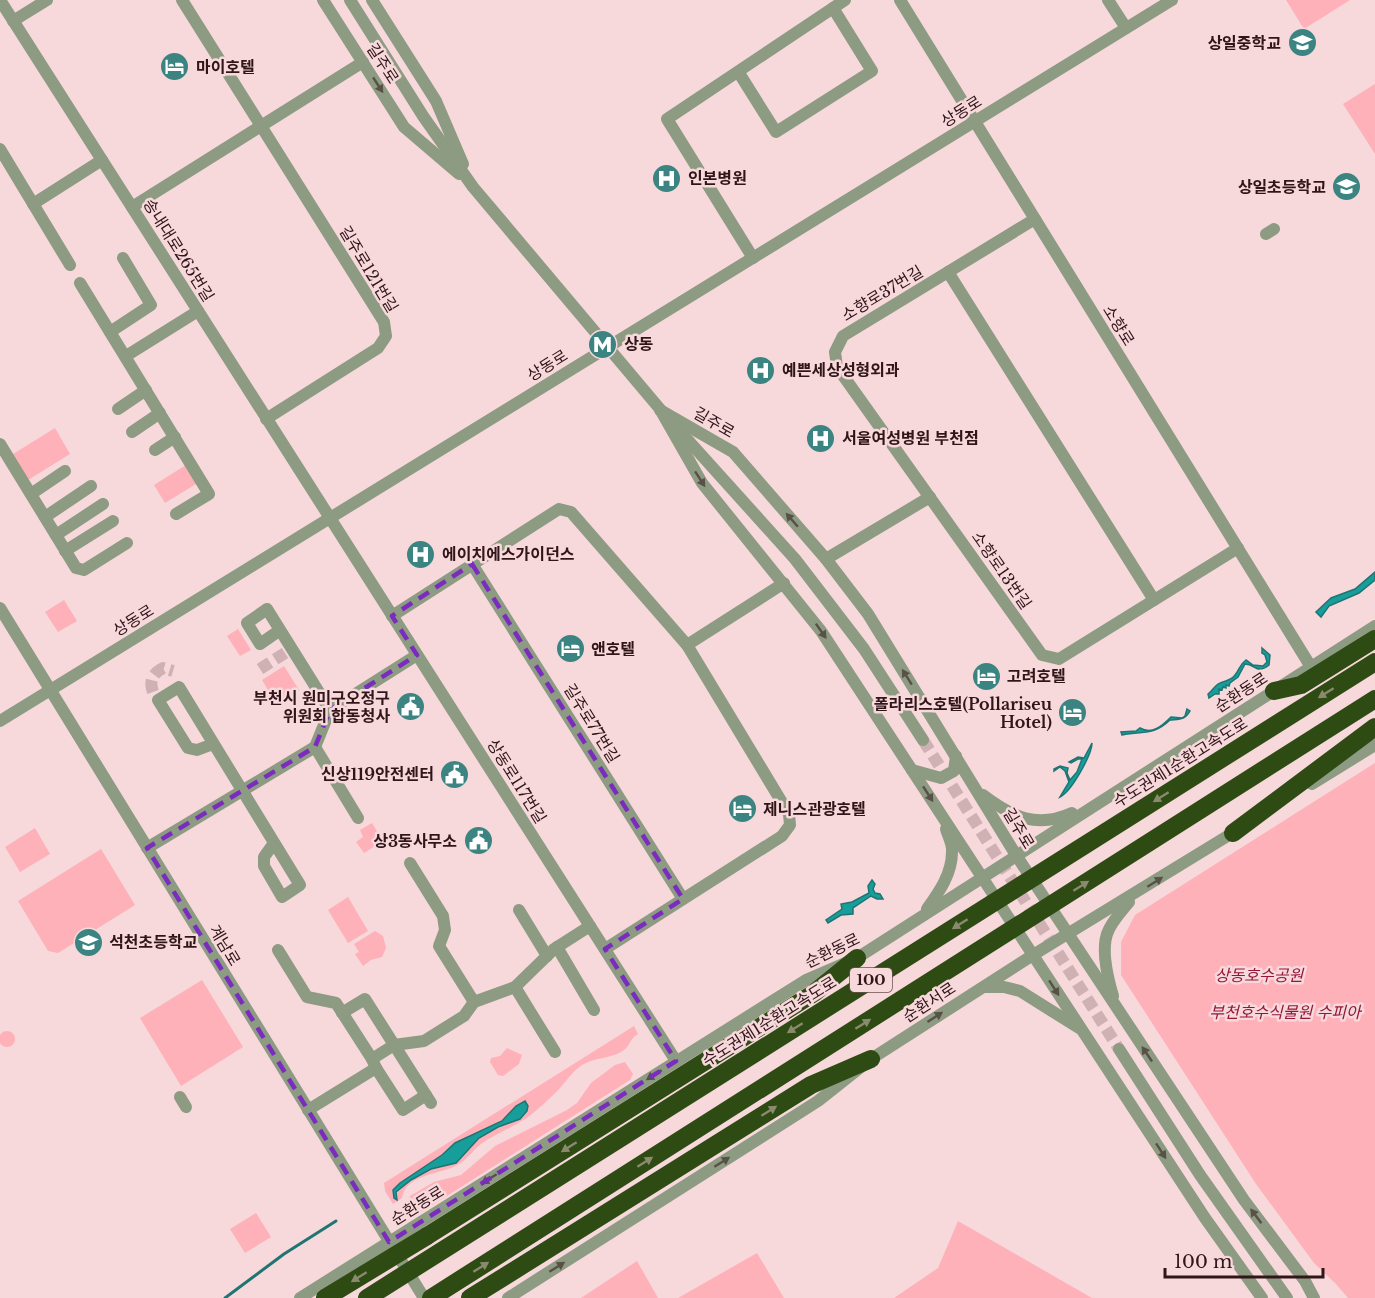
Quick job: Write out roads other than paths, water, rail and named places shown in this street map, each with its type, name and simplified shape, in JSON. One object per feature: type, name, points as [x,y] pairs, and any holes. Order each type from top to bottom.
[{"type":"highway","points":[[1274,691],[1301,685],[1375,639]]},
{"type":"highway","name":"수도권제1순환고속도로","points":[[367,1298],[1375,662]]},
{"type":"highway","name":"100","points":[[431,1298],[1375,699]]},
{"type":"highway","points":[[1233,833],[1375,727]]},
{"type":"highway","points":[[325,1298],[814,993],[858,958]]},
{"type":"highway","points":[[470,1298],[811,1085],[871,1059]]},
{"type":"street","name":"송내대로265번길","points":[[0,0],[330,518]]},
{"type":"street","points":[[13,21],[47,0]]},
{"type":"street","name":"길주로121번길","points":[[182,0],[384,322],[386,336],[378,348],[266,418]]},
{"type":"street","name":"길주로","points":[[323,0],[404,127],[473,187]]},
{"type":"street","name":"길주로","points":[[350,0],[423,116],[473,187],[660,410],[795,559],[864,649],[923,740]]},
{"type":"street","name":"길주로","points":[[372,0],[436,100],[473,187]]},
{"type":"street","points":[[753,258],[667,119],[845,0]]},
{"type":"street","name":"소향로","points":[[900,0],[1311,667]]},
{"type":"street","points":[[1108,0],[1126,28]]},
{"type":"street","name":"상동로","points":[[0,721],[1172,0]]},
{"type":"street","points":[[739,73],[776,132],[872,71],[833,8]]},
{"type":"street","points":[[132,207],[363,62]]},
{"type":"street","points":[[0,149],[70,265]]},
{"type":"street","points":[[33,204],[102,160]]},
{"type":"street","name":"소향로37번길","points":[[930,497],[837,367],[835,352],[843,336],[1035,219]]},
{"type":"street","points":[[110,332],[151,305],[123,258]]},
{"type":"street","name":"소향로37번길","points":[[948,272],[1154,600]]},
{"type":"street","points":[[80,283],[209,494],[176,514]]},
{"type":"street","points":[[126,356],[198,311]]},
{"type":"street","points":[[118,409],[146,390]]},
{"type":"street","name":"길주로","points":[[660,410],[733,452],[826,559],[868,614],[1016,855],[1244,1200],[1305,1281],[1314,1298]]},
{"type":"street","name":"길주로","points":[[660,410],[702,483],[821,630],[1205,1218],[1262,1298]]},
{"type":"street","points":[[132,432],[160,413]]},
{"type":"street","points":[[155,450],[175,437]]},
{"type":"street","points":[[0,444],[76,568],[84,570],[127,543]]},
{"type":"street","points":[[31,494],[65,471]]},
{"type":"street","points":[[45,517],[91,486]]},
{"type":"street","points":[[826,559],[930,497]]},
{"type":"street","name":"소향로13번길","points":[[930,497],[1042,655],[1059,659],[1238,548]]},
{"type":"street","points":[[56,535],[103,504]]},
{"type":"street","points":[[392,616],[559,509],[571,512],[687,645],[789,814],[790,825],[782,836],[604,949]]},
{"type":"street","name":"상동로117번길","points":[[330,518],[676,1061]]},
{"type":"street","points":[[65,551],[113,521]]},
{"type":"street","name":"길주로77번길","points":[[472,564],[683,899]]},
{"type":"street","points":[[687,645],[784,583]]},
{"type":"street","name":"계남로","points":[[0,608],[424,1298]]},
{"type":"street","name":"순환동로","points":[[300,1298],[807,980],[858,958],[1375,626]]},
{"type":"street","points":[[280,630],[288,651],[330,710]]},
{"type":"street","points":[[147,848],[315,747],[330,710],[417,655]]},
{"type":"street","points":[[213,744],[197,750],[188,748],[156,696],[179,687],[274,843]]},
{"type":"street","name":"순환서로","points":[[508,1298],[818,1101],[871,1059],[1033,955],[1134,895],[1375,744]]},
{"type":"street","points":[[315,747],[358,818]]},
{"type":"street","points":[[912,770],[941,778],[954,771],[956,756]]},
{"type":"street","points":[[978,792],[1006,811],[1032,821],[1057,820],[1106,798]]},
{"type":"street","points":[[921,917],[938,894],[948,874],[953,850],[942,816]]},
{"type":"street","points":[[410,863],[443,916],[445,930],[439,946],[474,1002]]},
{"type":"street","points":[[1117,1009],[1106,965],[1106,935],[1134,895]]},
{"type":"street","points":[[519,910],[547,956]]},
{"type":"street","points":[[308,1110],[374,1063],[394,1045],[424,1041],[464,1016],[474,1002],[515,987],[557,947],[590,926]]},
{"type":"street","points":[[557,947],[594,1010]]},
{"type":"street","points":[[278,950],[307,997],[336,1003],[342,1013],[374,1063],[403,1110],[429,1099],[365,999],[342,1013]]},
{"type":"street","points":[[515,987],[555,1052]]},
{"type":"street","points":[[983,987],[1004,987],[1020,991],[1081,1030]]},
{"type":"street","points":[[1119,1049],[1200,1175],[1287,1298]]},
{"type":"water","points":[[1375,572],[1375,580],[1359,593],[1329,606],[1321,617],[1316,612],[1331,598],[1355,589]]},
{"type":"water","points":[[1262,648],[1270,655],[1269,665],[1259,669],[1245,664],[1238,677],[1229,686],[1226,685],[1226,688],[1223,687],[1222,690],[1219,689],[1219,694],[1209,698],[1208,694],[1215,686],[1233,677],[1246,660],[1253,665],[1263,666],[1267,662]]},
{"type":"water","points":[[1187,709],[1190,711],[1184,718],[1170,720],[1158,729],[1147,732],[1122,735],[1121,732],[1136,731],[1140,728],[1153,730],[1171,717],[1182,718]]},
{"type":"water","points":[[1092,743],[1089,755],[1080,772],[1070,788],[1060,797],[1069,782],[1065,771],[1060,767],[1054,771],[1054,769],[1060,766],[1068,768],[1067,773],[1070,780],[1077,772],[1082,759],[1069,762],[1078,757],[1084,758]]},
{"type":"water","points":[[872,880],[875,884],[873,889],[875,893],[880,894],[883,899],[871,896],[853,908],[853,914],[841,915],[828,923],[826,920],[842,909],[841,904],[852,902],[869,893],[868,886]]},
{"type":"water","points":[[525,1101],[528,1106],[527,1111],[520,1119],[498,1127],[479,1138],[456,1163],[431,1169],[411,1180],[396,1192],[397,1200],[394,1198],[393,1190],[400,1183],[442,1155],[455,1143],[502,1121],[516,1106]]},
{"type":"waterway","points":[[225,1298],[284,1254],[336,1221]]},
{"type":"tunnel","points":[[260,669],[285,653]]},
{"type":"tunnel","points":[[153,692],[151,684],[156,673],[163,668],[173,671]]},
{"type":"tunnel","points":[[923,740],[1119,1049]]},
{"type":"place","name":"상일중학교","points":[[1302,43]]},
{"type":"place","name":"마이호텔","points":[[175,67]]},
{"type":"place","name":"인본병원","points":[[667,178]]},
{"type":"place","name":"상일초등학교","points":[[1347,187]]},
{"type":"place","name":"상동","points":[[603,344]]},
{"type":"place","name":"예쁜세상성형외과","points":[[761,370]]},
{"type":"place","name":"서울여성병원 부천점","points":[[821,438]]},
{"type":"place","name":"에이치에스가이던스","points":[[421,554]]},
{"type":"place","name":"앤호텔","points":[[570,649]]},
{"type":"place","name":"고려호텔","points":[[986,676]]},
{"type":"place","name":"부천시 원미구오정구 위원회 합동청사","points":[[411,707]]},
{"type":"place","name":"폴라리스호텔(Pollariseu Hotel)","points":[[1073,713]]},
{"type":"place","name":"신상119안전센터","points":[[455,774]]},
{"type":"place","name":"제니스관광호텔","points":[[742,809]]},
{"type":"place","name":"상3동사무소","points":[[478,841]]},
{"type":"place","name":"석천초등학교","points":[[88,942]]},
{"type":"park label","name":"상동호수공원","points":[[1259,975]]},
{"type":"park label","name":"부천호수식물원 수피아","points":[[1285,1012]]}]
